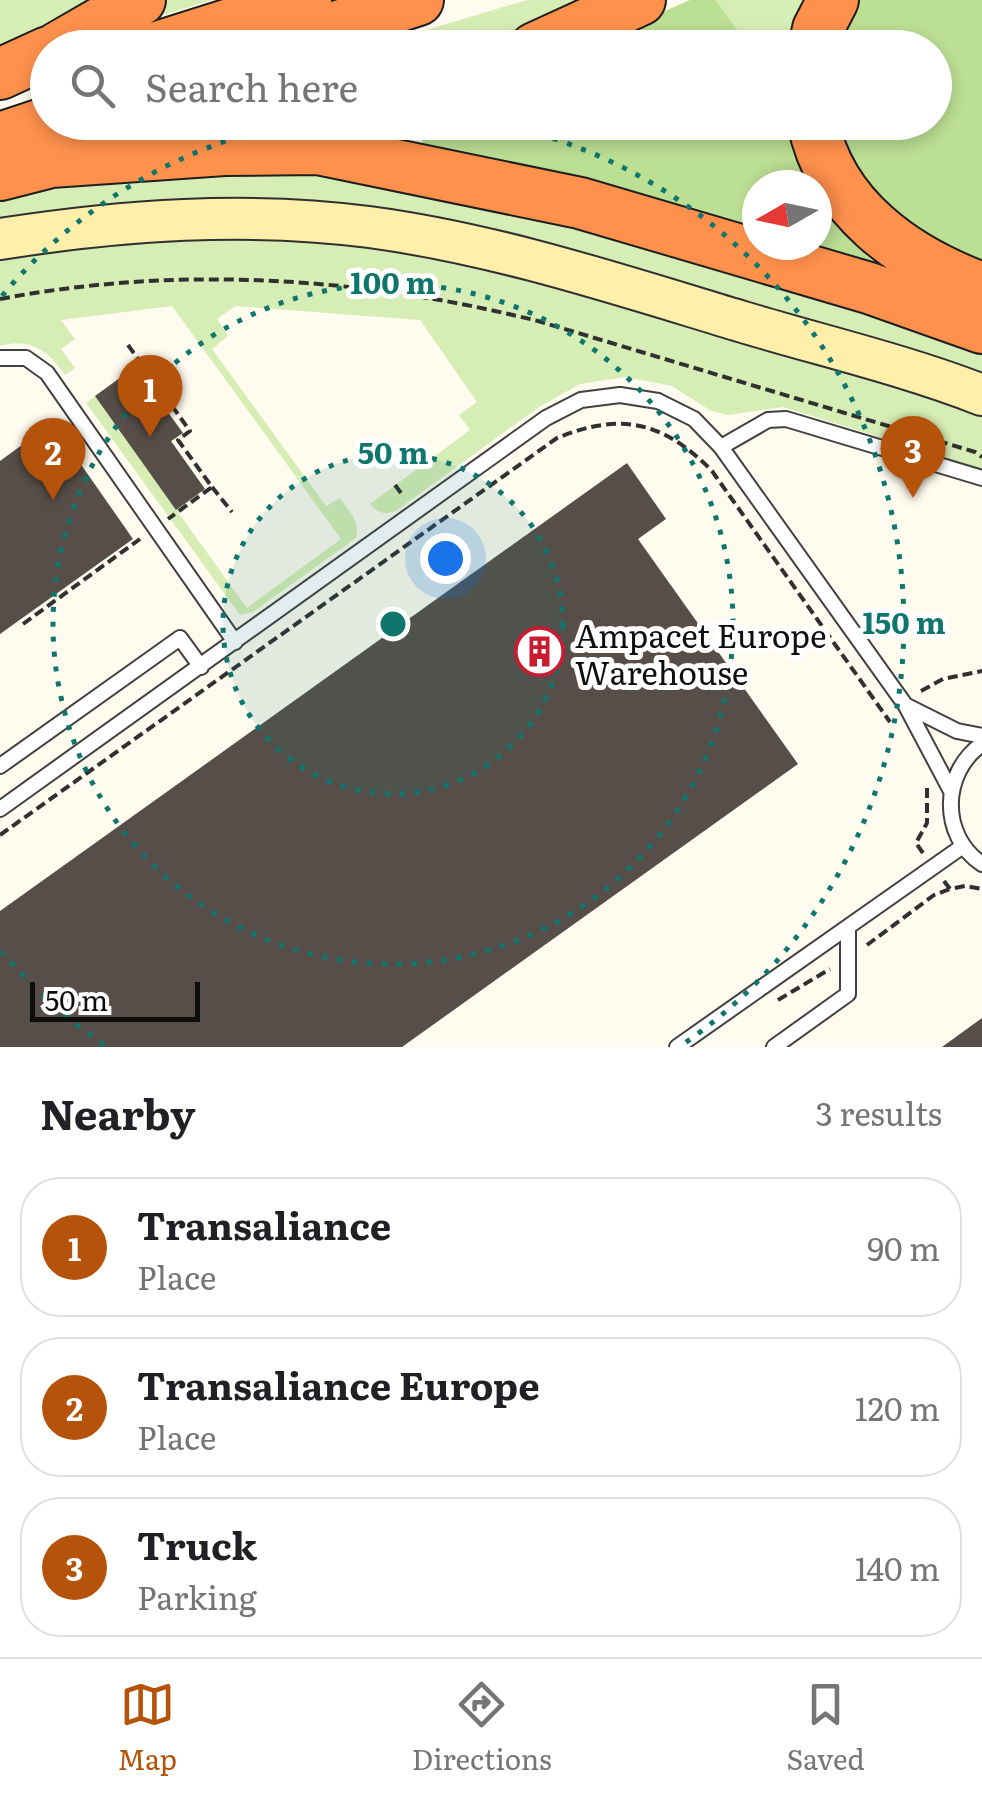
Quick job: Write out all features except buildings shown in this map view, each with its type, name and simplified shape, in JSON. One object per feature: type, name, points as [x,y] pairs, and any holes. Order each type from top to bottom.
[{"type":"highway","points":[[88,30],[140,0]]},
{"type":"highway","points":[[211,30],[306,0]]},
{"type":"highway","points":[[326,30],[418,0]]},
{"type":"highway","points":[[574,30],[640,0]]},
{"type":"highway","points":[[818,30],[833,0]]},
{"type":"highway","points":[[0,74],[30,60]]},
{"type":"highway","points":[[0,97],[30,88]]},
{"type":"highway","points":[[0,138],[30,128]]},
{"type":"highway","points":[[224,150],[260,140]]},
{"type":"highway","points":[[816,140],[836,180],[862,215],[896,246],[943,274],[982,288]]},
{"type":"highway","points":[[0,175],[50,162],[224,150],[318,149],[580,204],[869,288],[982,328]]},
{"type":"main road","points":[[0,238],[122,222],[213,218],[370,227],[468,245],[578,272],[982,395]]},
{"type":"lane","points":[[0,358],[26,358],[47,373],[236,642]]},
{"type":"lane","points":[[0,809],[546,418],[581,400],[620,394],[658,401],[694,419],[721,447],[906,706],[951,791]]},
{"type":"lane","points":[[721,447],[768,420],[786,419],[982,478]]},
{"type":"lane","points":[[0,766],[180,638],[201,667]]},
{"type":"lane","points":[[906,706],[957,731],[982,736]]},
{"type":"lane","points":[[982,744],[959,769],[951,791],[950,810],[963,846],[982,864]]},
{"type":"lane","points":[[677,1047],[963,846]]},
{"type":"lane","points":[[774,1047],[848,994],[848,927]]},
{"type":"path","points":[[0,298],[122,282],[196,278],[384,289],[538,320],[975,452],[982,458]]},
{"type":"path","points":[[0,835],[540,449],[589,425],[623,422],[657,430],[688,446],[712,471],[898,733]]},
{"type":"path","points":[[212,487],[232,512]]},
{"type":"path","points":[[890,722],[920,692],[943,679],[982,671]]},
{"type":"path","points":[[925,776],[927,822],[916,843],[950,889],[982,889]]},
{"type":"green space","points":[[0,0],[114,0],[49,30],[30,30],[30,39],[0,53]]},
{"type":"green space","points":[[163,0],[212,0],[132,25]]},
{"type":"green space","points":[[527,0],[598,0],[536,30],[426,30]]},
{"type":"green space","points":[[690,0],[716,0],[737,30],[622,30]]},
{"type":"green space","points":[[716,0],[818,0],[808,30],[737,30]]},
{"type":"green space","points":[[846,0],[982,0],[982,260],[978,264],[961,261],[860,186],[839,140],[952,140],[952,30],[836,30]]},
{"type":"green space","points":[[422,140],[794,140],[802,170],[742,170],[742,232],[422,150]]},
{"type":"green space","points":[[250,164],[366,174],[614,233],[982,349],[982,382],[470,233],[0,226],[0,187]]},
{"type":"green space","points":[[832,205],[877,254],[878,263],[855,266],[832,259]]},
{"type":"green space","points":[[214,230],[467,257],[982,408],[982,469],[783,407],[728,415],[711,411],[672,386],[626,377],[580,384],[539,407],[396,511],[382,512],[370,504],[470,430],[459,415],[477,402],[420,320],[235,306],[217,319],[228,336],[212,349],[326,506],[340,498],[357,527],[356,538],[253,612],[240,615],[86,403],[135,367],[183,433],[171,442],[205,489],[177,511],[247,608],[341,539],[172,306],[61,320],[75,339],[61,349],[75,368],[65,375],[37,348],[20,343],[0,346],[0,251]]},
{"type":"place","name":"Transaliance","points":[[150,437]]},
{"type":"place","name":"Truck","points":[[913,498]]},
{"type":"place","name":"Transaliance Europe","points":[[53,500]]},
{"type":"place","name":"Ampacet Europe Warehouse","points":[[540,652]]}]
